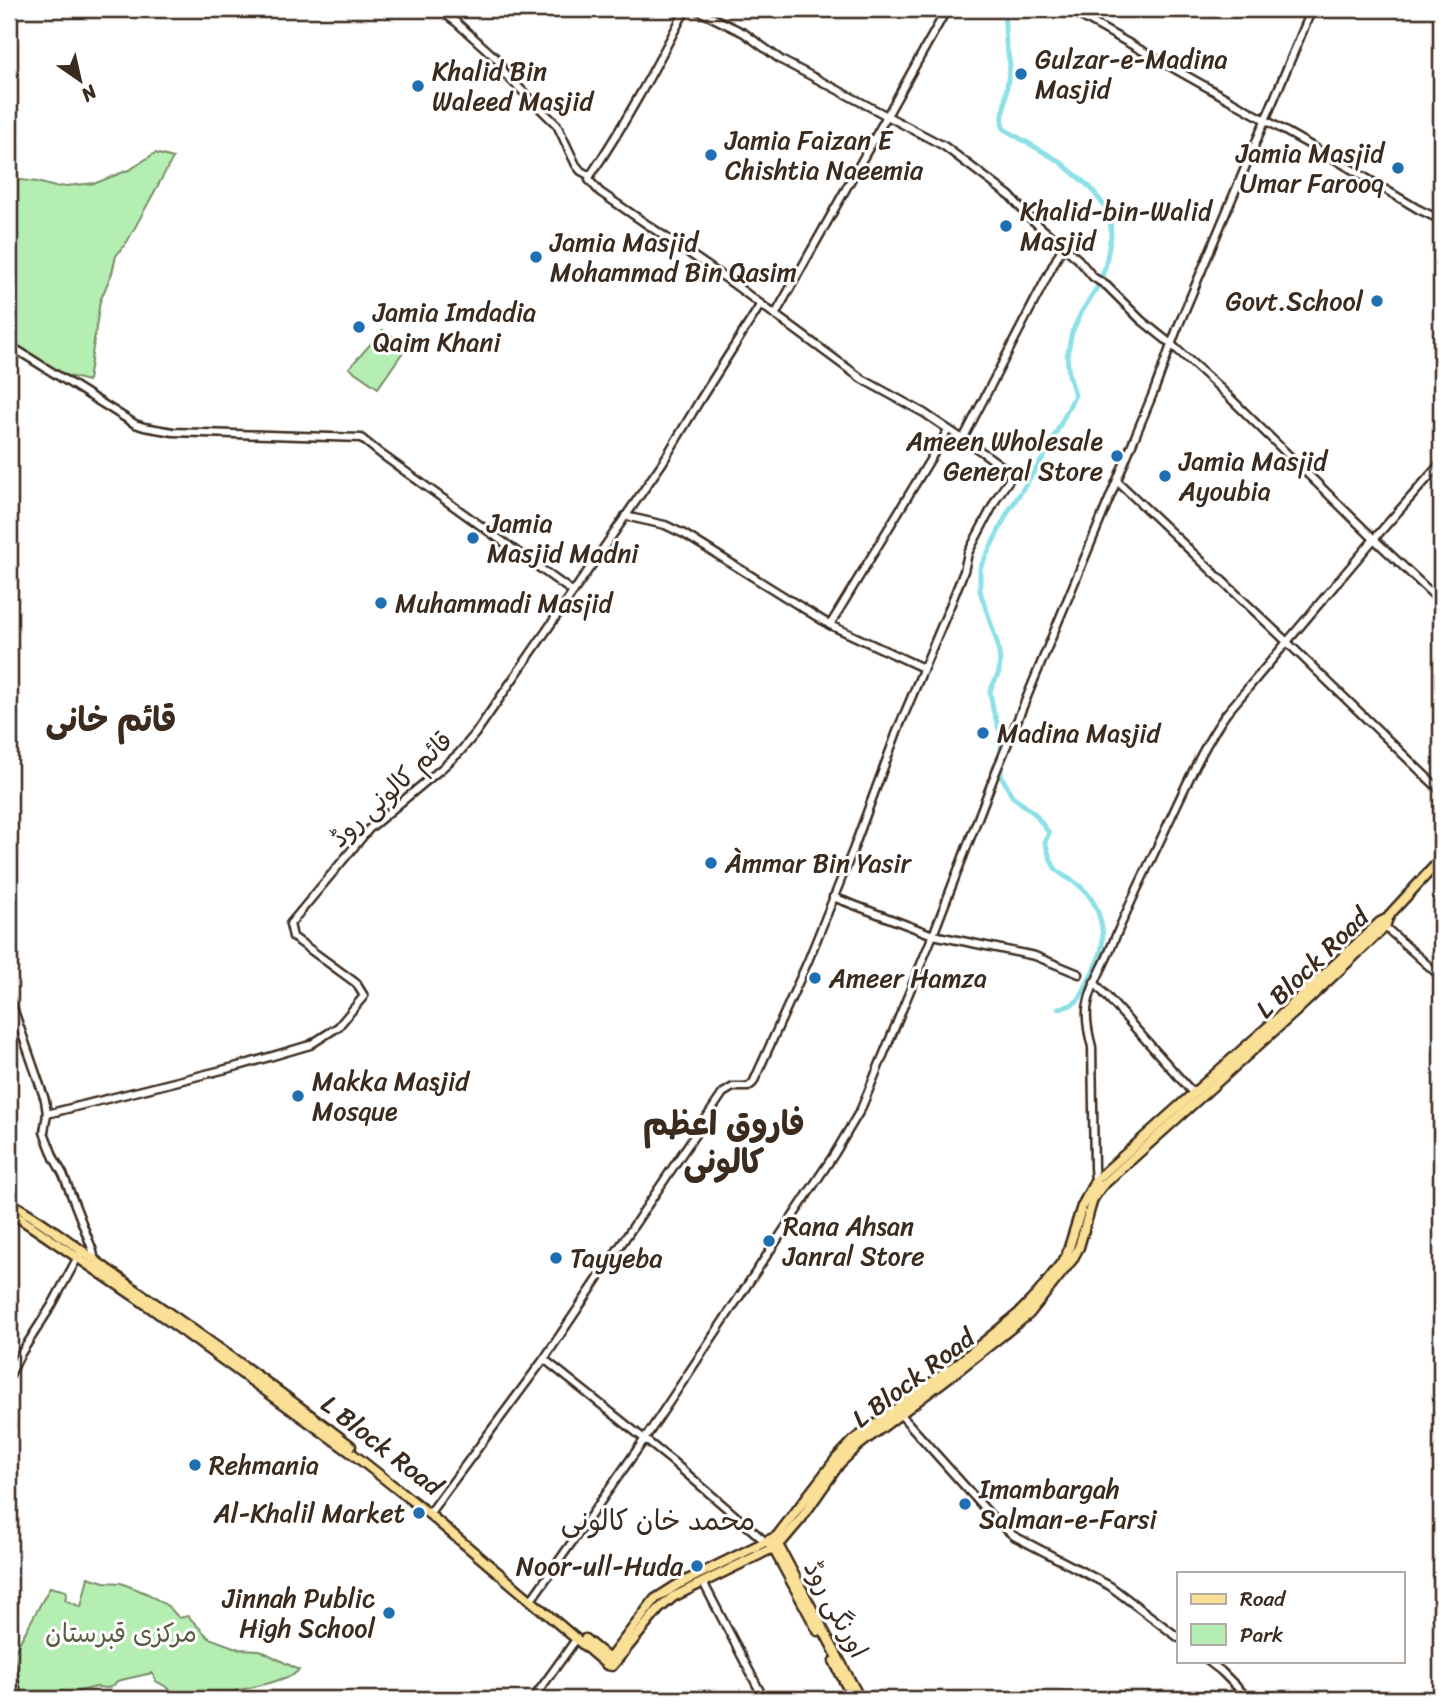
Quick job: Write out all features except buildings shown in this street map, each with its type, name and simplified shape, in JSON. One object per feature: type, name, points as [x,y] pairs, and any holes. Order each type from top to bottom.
[{"type":"main road","points":[[1384,922],[1441,859]]},
{"type":"main road","name":"L Block Road","points":[[430,1512],[607,1665],[612,1666],[664,1604],[773,1543],[801,1519],[840,1463],[859,1445],[1023,1319],[1070,1264],[1098,1184],[1193,1093],[1384,922]]},
{"type":"main road","name":"L Block Road","points":[[1098,1184],[1294,1013],[1384,922]]},
{"type":"main road","name":"L Block Road","points":[[9,1202],[307,1411],[608,1658],[655,1599],[677,1585],[773,1543],[848,1447],[1019,1313],[1075,1246]]},
{"type":"main road","name":"L Block Road","points":[[9,1211],[80,1253]]},
{"type":"main road","name":"اورنگی روڈ","points":[[773,1543],[854,1699]]},
{"type":"main road","name":"اورنگی روڈ","points":[[773,1543],[860,1699]]},
{"type":"street","points":[[430,1512],[544,1359],[723,1093],[733,1087],[748,1087],[753,1083],[802,975],[964,571],[968,553],[1009,481],[1007,470],[924,413],[862,379],[600,191],[590,180],[590,176],[576,164],[557,125],[506,75],[497,59],[438,9]]},
{"type":"street","points":[[590,176],[640,94],[686,9]]},
{"type":"street","points":[[695,9],[744,33],[781,60],[944,146],[1010,196],[1031,219],[1078,259],[1093,277],[1220,388],[1441,602]]},
{"type":"street","points":[[775,315],[947,9]]},
{"type":"street","points":[[1068,9],[1441,220]]},
{"type":"street","points":[[534,1596],[644,1440],[835,1153],[856,1116],[933,935],[995,774],[1171,344],[1312,9]]},
{"type":"street","points":[[963,439],[1063,246]]},
{"type":"street","name":"قائم کالونی روڈ","points":[[47,1114],[310,1045],[338,1027],[364,996],[356,983],[293,937],[290,924],[369,829],[467,744],[663,462],[761,304]]},
{"type":"street","points":[[9,345],[125,419],[144,427],[186,433],[361,438],[573,592]]},
{"type":"street","points":[[830,625],[948,430]]},
{"type":"street","points":[[1098,1184],[1092,1048],[1087,1010],[1093,981],[1109,954],[1121,921],[1195,764],[1226,714],[1441,463]]},
{"type":"street","points":[[1117,481],[1441,791]]},
{"type":"street","points":[[625,516],[665,525],[684,534],[830,625],[923,668]]},
{"type":"street","points":[[833,898],[933,935],[1035,956],[1079,974]]},
{"type":"street","points":[[1384,922],[1441,977]]},
{"type":"street","points":[[1093,981],[1193,1093]]},
{"type":"street","points":[[9,996],[45,1100],[47,1114],[44,1132],[63,1174],[95,1264]]},
{"type":"street","points":[[9,1377],[80,1253]]},
{"type":"street","points":[[544,1359],[773,1543]]},
{"type":"street","points":[[900,1414],[995,1520],[1014,1536],[1110,1586],[1177,1636]]},
{"type":"street","points":[[703,1582],[764,1699]]},
{"type":"street","points":[[533,1699],[577,1639]]},
{"type":"street","points":[[9,1654],[18,1699]]},
{"type":"street","points":[[1209,1662],[1249,1699]]},
{"type":"green space","points":[[155,153],[173,158],[127,242],[116,256],[100,301],[88,381],[65,375],[9,341],[9,182],[13,179],[55,187],[96,183],[131,169]]},
{"type":"green space","points":[[383,330],[407,346],[378,388],[349,368]]},
{"type":"green space","name":"مرکزی قبرستان","points":[[88,1577],[121,1583],[148,1594],[169,1607],[179,1618],[188,1616],[209,1638],[239,1649],[260,1650],[299,1670],[293,1675],[270,1683],[201,1699],[187,1699],[156,1681],[152,1673],[117,1681],[108,1688],[96,1687],[50,1699],[23,1699],[12,1656],[50,1587],[66,1591],[65,1600],[81,1607]]},
{"type":"waterway","points":[[1004,9],[1010,65],[1002,123],[1004,129],[1059,161],[1091,188],[1110,214],[1111,236],[1105,268],[1072,332],[1067,356],[1075,395],[1045,455],[1008,512],[980,568],[980,591],[997,642],[1000,660],[999,672],[990,691],[1001,735],[1001,775],[1012,796],[1035,814],[1049,833],[1045,842],[1055,868],[1087,892],[1101,922],[1101,951],[1083,993],[1075,1003],[1058,1008]]},
{"type":"place","name":"Gulzar-e-Madina Masjid","points":[[1021,74]]},
{"type":"place","name":"Khalid Bin Waleed Masjid","points":[[418,86]]},
{"type":"place","name":"Jamia Faizan E Chishtia Naeemia","points":[[711,155]]},
{"type":"place","name":"Jamia Masjid Umar Farooq","points":[[1398,168]]},
{"type":"place","name":"Khalid-bin-Walid Masjid","points":[[1006,226]]},
{"type":"place","name":"Jamia Masjid Mohammad Bin Qasim","points":[[536,257]]},
{"type":"place","name":"Govt.School","points":[[1377,301]]},
{"type":"place","name":"Jamia Imdadia Qaim Khani","points":[[359,327]]},
{"type":"place","name":"Ameen Wholesale General Store","points":[[1117,456]]},
{"type":"place","name":"Jamia Masjid Ayoubia","points":[[1165,476]]},
{"type":"place","name":"Jamia Masjid Madni","points":[[473,538]]},
{"type":"place","name":"Muhammadi Masjid","points":[[381,603]]},
{"type":"place","name":"Madina Masjid","points":[[983,733]]},
{"type":"place","name":"Àmmar Bin Yasir","points":[[711,863]]},
{"type":"place","name":"Ameer Hamza","points":[[815,978]]},
{"type":"place","name":"Makka Masjid Mosque","points":[[298,1096]]},
{"type":"place","name":"Rana Ahsan Janral Store","points":[[769,1241]]},
{"type":"place","name":"Tayyeba","points":[[556,1258]]},
{"type":"place","name":"Rehmania","points":[[195,1465]]},
{"type":"place","name":"Imambargah Salman-e-Farsi","points":[[965,1504]]},
{"type":"place","name":"Al-Khalil Market","points":[[419,1513]]},
{"type":"place","name":"Noor-ull-Huda","points":[[697,1566]]},
{"type":"place","name":"Jinnah Public High School","points":[[389,1613]]},
{"type":"district","name":"قائم خانى","points":[[111,720]]},
{"type":"district","name":"فاروق اعظم کالونی","points":[[724,1143]]},
{"type":"district","name":"محمد خان کالونی","points":[[658,1520]]}]
